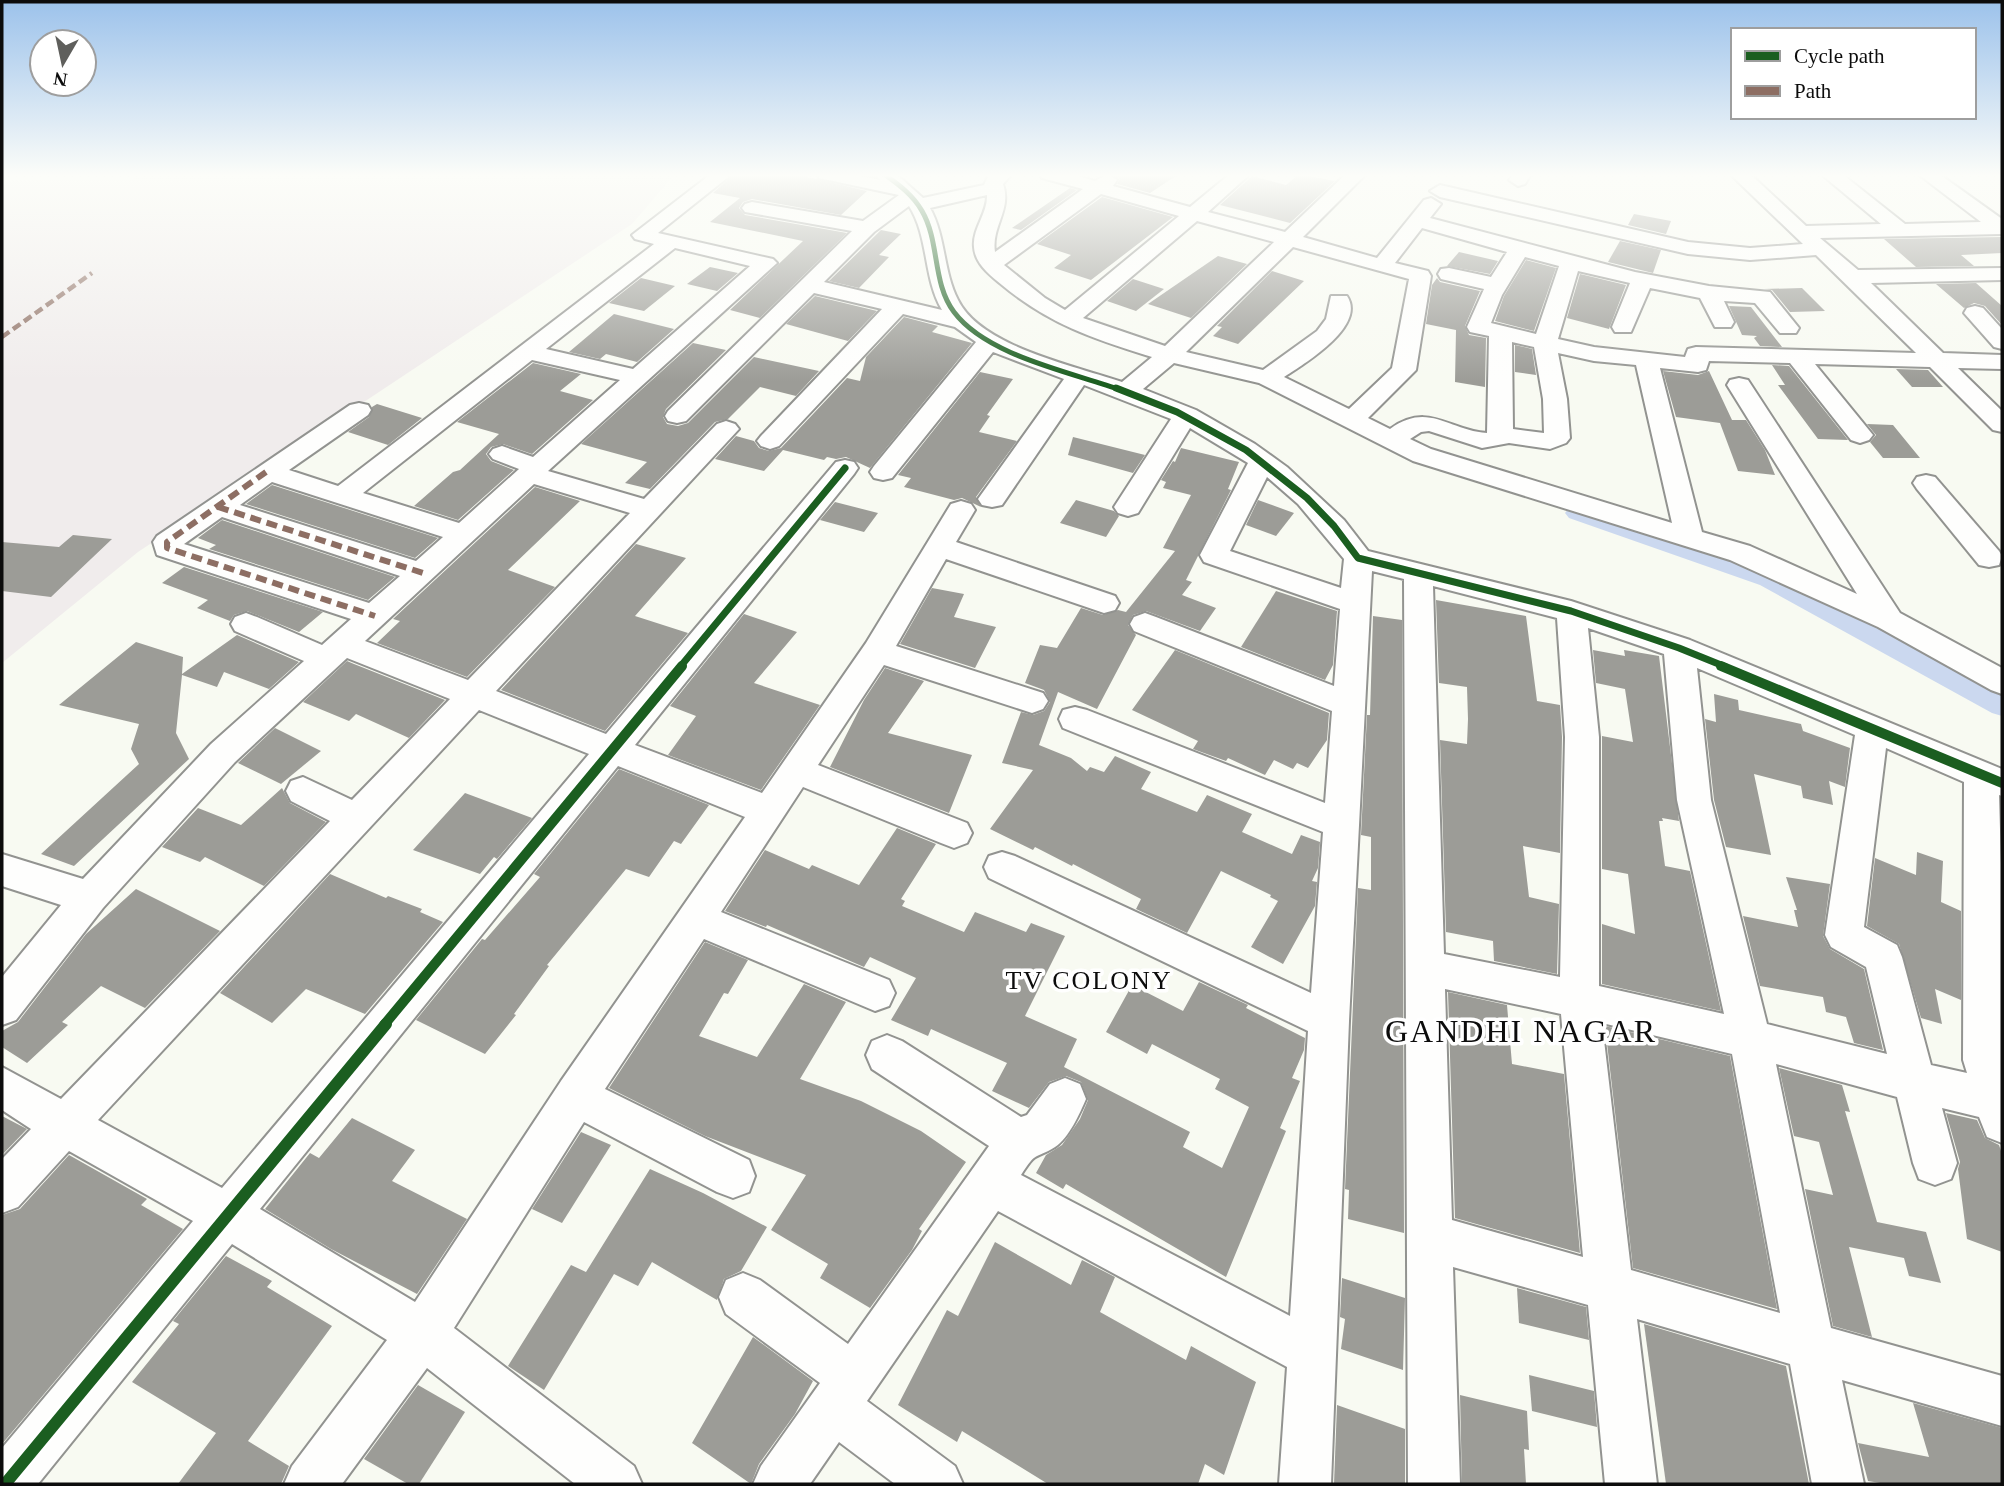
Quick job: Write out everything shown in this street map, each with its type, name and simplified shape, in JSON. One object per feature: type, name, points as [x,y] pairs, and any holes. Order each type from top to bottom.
[{"type":"street","points":[[342,496],[669,243]]},
{"type":"street","points":[[2,1007],[90,897],[222,753],[638,377],[703,342],[766,263],[677,243]]},
{"type":"street","points":[[677,416],[851,243]]},
{"type":"street","points":[[934,243],[941,287],[947,303],[962,322],[989,342],[1079,375],[1150,371],[1267,377],[1422,456],[1740,553],[1889,620],[2002,682]]},
{"type":"street","points":[[984,243],[991,265],[1037,303],[1067,320],[1107,336],[1150,371],[1187,415],[1227,435],[1315,504],[1339,530],[1357,558],[1305,1484]]},
{"type":"street","points":[[991,265],[1021,243]]},
{"type":"street","points":[[1067,320],[1160,243]]},
{"type":"street","points":[[1150,371],[1286,243]]},
{"type":"street","points":[[1297,243],[1420,276],[1404,370],[1353,419]]},
{"type":"street","points":[[1381,266],[1400,243]]},
{"type":"street","points":[[1499,243],[1642,281],[1709,293],[1762,297],[1788,328]]},
{"type":"street","points":[[1668,243],[1750,254],[1819,249]]},
{"type":"street","points":[[1813,243],[1853,277],[1939,359],[2002,425]]},
{"type":"street","points":[[1519,249],[1496,285],[1478,327],[1594,354],[1698,365],[1696,354],[2002,362]]},
{"type":"street","points":[[1502,435],[1553,440],[1558,434],[1545,343],[1570,263]]},
{"type":"street","points":[[1449,274],[1496,285]]},
{"type":"street","points":[[1853,277],[2002,274]]},
{"type":"street","points":[[1623,327],[1642,281]]},
{"type":"street","points":[[809,285],[962,322]]},
{"type":"street","points":[[1709,293],[1723,322]]},
{"type":"street","points":[[1267,377],[1305,352],[1326,333],[1337,318],[1339,302]]},
{"type":"street","points":[[770,441],[898,306]]},
{"type":"street","points":[[1975,313],[2002,342]]},
{"type":"street","points":[[1392,440],[1412,426],[1424,423],[1485,440],[1498,440],[1502,435],[1500,333]]},
{"type":"street","points":[[703,342],[744,350]]},
{"type":"street","points":[[883,472],[989,342]]},
{"type":"street","points":[[528,352],[638,377]]},
{"type":"street","points":[[1796,356],[1860,435]]},
{"type":"street","points":[[1646,359],[1690,538]]},
{"type":"street","points":[[992,499],[1079,375]]},
{"type":"street","points":[[1740,385],[1889,620]]},
{"type":"street","points":[[1501,397],[1555,404]]},
{"type":"street","points":[[359,410],[167,542],[167,548],[375,616]]},
{"type":"street","points":[[1128,507],[1171,435],[1187,415]]},
{"type":"street","points":[[2,1191],[726,429]]},
{"type":"street","points":[[502,454],[533,470],[648,509]]},
{"type":"street","points":[[1262,461],[1214,555],[1354,603]]},
{"type":"street","points":[[5,1484],[845,468]]},
{"type":"street","points":[[266,472],[465,534]]},
{"type":"street","points":[[1926,483],[1998,563]]},
{"type":"street","points":[[218,507],[423,573]]},
{"type":"street","points":[[310,1484],[422,1334],[576,1096],[877,650],[961,510]]},
{"type":"street","points":[[940,547],[1104,603]]},
{"type":"street","points":[[1357,558],[1571,611],[1679,648],[1773,685],[1872,730],[1991,779],[1984,1060],[1999,1111]]},
{"type":"street","points":[[1418,574],[1424,967],[1432,1238],[1434,1484]]},
{"type":"street","points":[[1571,611],[1582,737],[1579,999],[1631,1484]]},
{"type":"street","points":[[246,624],[473,696],[769,811]]},
{"type":"street","points":[[1145,624],[1350,705]]},
{"type":"street","points":[[1679,648],[1694,800],[1750,1039],[1838,1484]]},
{"type":"street","points":[[877,650],[1032,701]]},
{"type":"street","points":[[1075,719],[1340,824]]},
{"type":"street","points":[[1872,730],[1844,935],[1883,957],[1935,1163]]},
{"type":"street","points":[[796,770],[954,833]]},
{"type":"street","points":[[303,791],[356,818]]},
{"type":"street","points":[[1002,867],[1329,1021]]},
{"type":"street","points":[[4,869],[13,875],[90,897]]},
{"type":"street","points":[[697,919],[875,993]]},
{"type":"street","points":[[1424,967],[1579,999],[1750,1039],[1914,1083],[1999,1111]]},
{"type":"street","points":[[887,1055],[1018,1140]]},
{"type":"street","points":[[2,1087],[64,1125],[227,1215],[422,1334],[616,1484]]},
{"type":"street","points":[[576,1096],[733,1177]]},
{"type":"street","points":[[779,1484],[991,1183],[1018,1140],[1042,1131],[1065,1098]]},
{"type":"street","points":[[991,1183],[1312,1354]]},
{"type":"street","points":[[1432,1238],[1609,1286],[2002,1401]]},
{"type":"street","points":[[743,1297],[937,1484]]},
{"type":"shaded area","points":[[2,243],[603,243],[138,552],[2,663]]},
{"type":"building","points":[[801,243],[836,243],[760,318],[730,310]]},
{"type":"building","points":[[867,243],[891,243],[879,255],[889,257],[859,288],[829,281]]},
{"type":"building","points":[[1139,243],[1091,280],[1054,268],[1071,255],[1037,244]]},
{"type":"building","points":[[1619,243],[1661,250],[1653,273],[1608,262]]},
{"type":"building","points":[[1889,243],[2002,243],[2002,253],[1961,255],[1974,266],[1916,267]]},
{"type":"building","points":[[1459,252],[1498,261],[1490,274],[1447,266]]},
{"type":"building","points":[[1218,256],[1247,264],[1191,318],[1148,304]]},
{"type":"building","points":[[1526,260],[1556,268],[1534,331],[1495,321],[1504,296]]},
{"type":"building","points":[[710,267],[738,273],[717,291],[687,284]]},
{"type":"building","points":[[1272,271],[1304,281],[1238,344],[1213,336],[1222,327],[1217,326]]},
{"type":"building","points":[[1580,274],[1626,285],[1609,329],[1567,318]]},
{"type":"building","points":[[641,278],[675,286],[644,311],[609,303]]},
{"type":"building","points":[[1437,278],[1440,282],[1480,291],[1465,326],[1469,335],[1486,338],[1485,387],[1455,382],[1456,330],[1426,324],[1432,285]]},
{"type":"building","points":[[1133,279],[1164,289],[1136,311],[1107,301]]},
{"type":"building","points":[[1976,283],[2002,306],[2002,325],[1985,306],[1974,303],[1964,308],[1936,284]]},
{"type":"building","points":[[1802,288],[1825,311],[1790,312],[1772,290],[1764,289]]},
{"type":"building","points":[[815,296],[877,311],[848,341],[786,324]]},
{"type":"building","points":[[1729,306],[1751,307],[1782,347],[1760,346],[1754,338],[1757,336],[1742,335]]},
{"type":"building","points":[[614,314],[674,329],[637,362],[606,354],[600,359],[569,352]]},
{"type":"building","points":[[904,317],[938,326],[932,332],[972,343],[870,468],[846,457],[827,457],[824,460],[783,450],[764,471],[715,459],[736,436],[754,441],[759,448],[769,451],[781,448],[847,378],[860,381],[866,357]]},
{"type":"building","points":[[693,343],[726,350],[666,409],[663,417],[667,424],[678,426],[688,423],[754,357],[819,371],[796,396],[760,387],[728,419],[715,422],[650,489],[625,483],[647,462],[581,444]]},
{"type":"building","points":[[1515,345],[1532,349],[1536,375],[1515,372]]},
{"type":"building","points":[[533,363],[581,374],[560,391],[593,400],[532,454],[503,444],[491,447],[486,454],[491,461],[514,470],[458,520],[414,506],[453,472],[460,470],[499,434],[457,422]]},
{"type":"building","points":[[1772,365],[1789,366],[1848,440],[1818,439],[1778,385],[1785,385]]},
{"type":"building","points":[[1896,369],[1928,370],[1943,387],[1912,387]]},
{"type":"building","points":[[1663,371],[1698,375],[1709,371],[1732,420],[1746,420],[1765,450],[1775,475],[1738,471],[1720,423],[1676,417]]},
{"type":"building","points":[[980,372],[1013,379],[987,415],[990,416],[979,432],[1017,441],[976,497],[981,507],[962,498],[954,500],[904,487],[911,478],[898,475]]},
{"type":"building","points":[[377,404],[422,418],[388,445],[348,432],[369,417],[372,407]]},
{"type":"building","points":[[1867,424],[1893,425],[1920,458],[1883,458],[1870,442],[1876,435]]},
{"type":"building","points":[[1073,437],[1145,455],[1133,473],[1068,455]]},
{"type":"building","points":[[1181,448],[1239,462],[1228,489],[1231,490],[1186,580],[1192,582],[1182,595],[1216,608],[1200,631],[1146,611],[1133,615],[1128,625],[1136,635],[1097,709],[1058,692],[1039,745],[1071,758],[1087,771],[1090,767],[1104,772],[1115,756],[1151,772],[1141,789],[1197,812],[1207,795],[1252,814],[1242,832],[1292,854],[1301,835],[1320,842],[1318,868],[1312,881],[1317,882],[1315,906],[1283,964],[1251,947],[1278,901],[1221,871],[1187,933],[1136,909],[1141,899],[1073,864],[1072,866],[1035,847],[1033,850],[990,829],[1033,770],[1002,763],[1021,712],[1033,715],[1044,711],[1050,702],[1044,690],[1025,683],[1040,645],[1057,648],[1081,608],[1103,615],[1118,610],[1126,612],[1175,551],[1163,548],[1191,495],[1163,488],[1166,482],[1161,480],[1173,461],[1175,462]]},
{"type":"building","points":[[272,485],[438,538],[415,558],[246,504]]},
{"type":"building","points":[[535,487],[580,501],[508,570],[555,587],[467,677],[377,643],[400,621],[393,619]]},
{"type":"building","points":[[1076,500],[1114,511],[1119,516],[1106,537],[1060,523]]},
{"type":"building","points":[[1258,500],[1294,513],[1276,536],[1246,525]]},
{"type":"building","points":[[835,502],[878,513],[864,532],[820,520]]},
{"type":"building","points":[[222,520],[395,577],[368,600],[209,549],[216,545],[198,538]]},
{"type":"building","points":[[73,535],[112,539],[51,597],[2,591],[2,542],[59,547]]},
{"type":"building","points":[[636,544],[686,558],[635,616],[688,633],[605,731],[501,690]]},
{"type":"building","points":[[184,567],[323,612],[299,632],[247,611],[234,615],[230,621],[197,608],[208,600],[162,583]]},
{"type":"building","points":[[932,588],[964,594],[954,617],[996,627],[975,668],[900,644]]},
{"type":"building","points":[[1276,591],[1337,611],[1333,665],[1325,680],[1241,647]]},
{"type":"building","points":[[1436,600],[1526,616],[1537,701],[1560,705],[1560,853],[1523,846],[1529,897],[1559,904],[1557,974],[1494,961],[1493,941],[1446,932],[1440,740],[1467,744],[1468,719],[1467,687],[1439,683]]},
{"type":"building","points":[[744,614],[797,632],[754,683],[820,705],[761,790],[668,755],[696,716],[670,706]]},
{"type":"building","points":[[1373,616],[1402,620],[1404,1233],[1348,1219],[1349,1190],[1345,1189],[1358,888],[1371,890],[1371,837],[1361,835],[1367,715],[1370,715]]},
{"type":"building","points":[[237,635],[299,662],[269,689],[224,672],[217,687],[182,675],[176,733],[189,759],[74,866],[41,854],[139,764],[131,749],[139,724],[59,705],[136,642],[183,657],[182,674]]},
{"type":"building","points":[[1175,650],[1329,713],[1327,740],[1308,768],[1297,763],[1293,769],[1274,760],[1265,775],[1228,758],[1226,761],[1193,749],[1198,741],[1132,710]]},
{"type":"building","points":[[1593,650],[1625,656],[1624,650],[1659,656],[1679,821],[1662,818],[1663,821],[1659,821],[1665,866],[1690,871],[1721,1011],[1602,984],[1602,924],[1635,934],[1628,874],[1602,869],[1602,736],[1633,742],[1625,689],[1596,683]]},
{"type":"building","points":[[347,661],[445,700],[409,738],[356,714],[349,721],[303,702]]},
{"type":"building","points":[[885,668],[924,681],[888,733],[972,755],[949,813],[830,767],[864,700]]},
{"type":"building","points":[[1714,694],[1738,700],[1739,710],[1801,724],[1803,731],[1850,748],[1845,787],[1829,781],[1833,805],[1803,798],[1801,786],[1754,774],[1771,855],[1726,847],[1714,800],[1705,719],[1716,722]]},
{"type":"building","points":[[275,728],[321,751],[281,784],[238,763]]},
{"type":"building","points":[[619,769],[709,805],[681,844],[674,841],[649,877],[626,869],[547,965],[549,966],[514,1014],[516,1015],[485,1054],[416,1020],[482,939],[485,940],[540,877],[534,874]]},
{"type":"building","points":[[282,788],[290,803],[326,822],[264,886],[205,857],[200,862],[162,847],[198,808],[241,825]]},
{"type":"building","points":[[465,793],[532,818],[497,859],[494,857],[480,874],[413,850]]},
{"type":"building","points":[[897,828],[936,844],[901,899],[905,901],[902,906],[964,932],[975,912],[1026,932],[1031,923],[1065,936],[1025,1016],[1077,1039],[1064,1067],[1190,1132],[1183,1147],[1222,1168],[1249,1107],[1215,1089],[1220,1079],[1152,1044],[1147,1054],[1106,1032],[1132,985],[1183,1011],[1199,982],[1248,1005],[1246,1008],[1305,1038],[1304,1050],[1292,1078],[1300,1081],[1280,1128],[1286,1131],[1226,1277],[1066,1184],[1063,1189],[1036,1173],[1046,1155],[1062,1145],[1080,1119],[1088,1100],[1081,1082],[1066,1076],[1049,1082],[1029,1108],[992,1091],[1007,1063],[931,1029],[928,1036],[891,1020],[916,978],[870,957],[864,967],[767,925],[766,927],[725,911],[765,850],[809,869],[812,865],[859,885]]},
{"type":"building","points":[[1917,852],[1943,861],[1941,902],[1961,911],[1961,1000],[1935,989],[1942,1024],[1921,1018],[1899,944],[1867,926],[1875,858],[1916,875]]},
{"type":"building","points":[[330,874],[386,898],[388,896],[422,909],[420,912],[443,922],[365,1014],[306,989],[272,1023],[220,993]]},
{"type":"building","points":[[1786,877],[1830,884],[1823,936],[1830,949],[1864,969],[1883,1050],[1854,1043],[1846,1017],[1826,1012],[1823,997],[1760,986],[1743,916],[1798,927],[1794,910],[1797,910]]},
{"type":"building","points":[[136,889],[220,931],[145,1008],[101,986],[62,1022],[68,1025],[27,1063],[2,1047],[2,1031],[18,1022],[86,934]]},
{"type":"building","points":[[705,942],[748,960],[728,994],[724,993],[699,1036],[757,1057],[804,984],[846,1002],[800,1079],[861,1101],[921,1131],[966,1162],[919,1229],[922,1231],[912,1250],[870,1308],[820,1278],[828,1264],[771,1230],[806,1175],[705,1136],[609,1088]]},
{"type":"building","points":[[1448,992],[1507,1005],[1512,1064],[1564,1074],[1580,1253],[1455,1218]]},
{"type":"building","points":[[1605,1026],[1730,1056],[1777,1309],[1633,1268]]},
{"type":"building","points":[[1779,1068],[1842,1085],[1850,1112],[1845,1111],[1877,1222],[1926,1232],[1941,1283],[1909,1276],[1904,1258],[1849,1247],[1872,1337],[1833,1326],[1805,1189],[1833,1195],[1819,1142],[1794,1136]]},
{"type":"building","points":[[1946,1113],[1977,1120],[1985,1138],[1999,1145],[2002,1154],[2002,1252],[1967,1239],[1958,1169],[1960,1162]]},
{"type":"building","points":[[2,1116],[27,1129],[2,1155]]},
{"type":"building","points":[[352,1118],[415,1150],[392,1181],[467,1219],[417,1294],[331,1249],[265,1209],[310,1153],[319,1158]]},
{"type":"building","points":[[581,1132],[611,1145],[562,1223],[532,1209]]},
{"type":"building","points":[[69,1155],[147,1199],[141,1205],[183,1229],[2,1444],[2,1215],[20,1209]]},
{"type":"building","points":[[650,1169],[767,1227],[741,1271],[724,1279],[717,1300],[652,1262],[638,1286],[614,1274],[544,1390],[508,1366],[571,1265],[586,1272]]},
{"type":"building","points":[[995,1242],[1071,1285],[1082,1260],[1115,1277],[1100,1312],[1186,1360],[1191,1346],[1256,1382],[1224,1475],[1205,1464],[1198,1484],[1048,1484],[962,1431],[957,1442],[898,1405],[947,1310],[958,1316]]},
{"type":"building","points":[[226,1256],[272,1281],[267,1287],[332,1326],[248,1441],[289,1466],[281,1484],[178,1484],[216,1433],[132,1382],[179,1324],[173,1321]]},
{"type":"building","points":[[1342,1278],[1405,1298],[1403,1370],[1341,1349],[1345,1319],[1340,1317]]},
{"type":"building","points":[[1517,1288],[1586,1307],[1589,1340],[1519,1323]]},
{"type":"building","points":[[1644,1324],[1786,1366],[1809,1484],[1666,1484]]},
{"type":"building","points":[[753,1337],[813,1381],[795,1414],[759,1464],[751,1484],[692,1443]]},
{"type":"building","points":[[1529,1375],[1594,1391],[1597,1427],[1532,1411]]},
{"type":"building","points":[[418,1385],[465,1412],[419,1484],[408,1484],[364,1459]]},
{"type":"building","points":[[1460,1395],[1527,1411],[1529,1450],[1524,1449],[1526,1484],[1462,1484]]},
{"type":"building","points":[[1913,1403],[2002,1428],[2002,1484],[1886,1484],[1868,1481],[1858,1443],[1929,1457]]},
{"type":"building","points":[[1337,1405],[1405,1429],[1405,1484],[1334,1484]]},
{"type":"waterway","points":[[1577,513],[1769,579],[2002,706]]},
{"type":"marked path","points":[[2,337],[92,273]]},
{"type":"marked path","points":[[266,472],[167,542],[167,548],[375,616]]},
{"type":"marked path","points":[[218,507],[423,573]]},
{"type":"cycle path","points":[[932,243],[946,300],[964,323],[978,334],[1012,352],[1177,412],[1246,450],[1278,472],[1307,498],[1334,526],[1358,558],[1571,611],[1679,648],[2002,783]]},
{"type":"cycle path","points":[[5,1484],[845,468]]},
{"type":"district","name":"TV COLONY","points":[[1089,980]]},
{"type":"district","name":"GANDHI NAGAR","points":[[1521,1031]]}]
